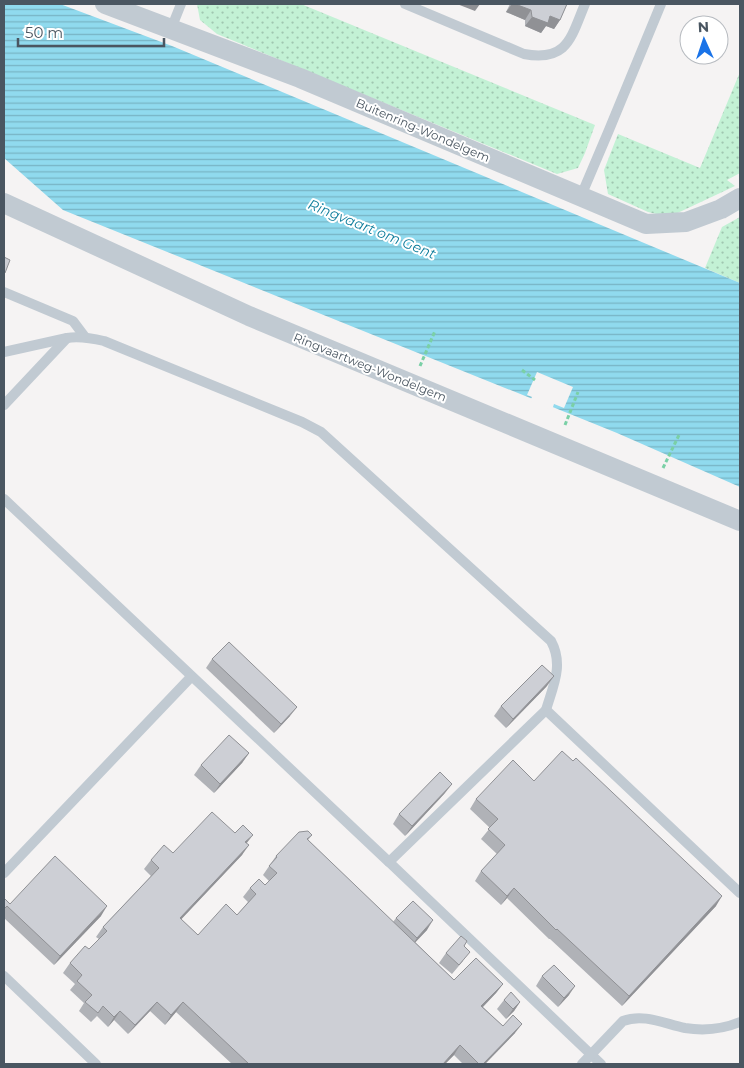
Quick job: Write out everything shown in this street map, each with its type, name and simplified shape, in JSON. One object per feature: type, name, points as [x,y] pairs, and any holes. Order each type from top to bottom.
[{"type":"street","name":"Buitenring-Wondelgem","points":[[105,4],[300,78],[646,224],[686,222],[721,209],[740,198]]},
{"type":"street","name":"Ringvaartweg-Wondelgem","points":[[4,203],[249,316],[740,521]]},
{"type":"lane","points":[[171,29],[181,4]]},
{"type":"lane","points":[[405,4],[524,54],[538,56],[552,54],[563,48],[570,39],[585,4]]},
{"type":"lane","points":[[580,196],[661,4]]},
{"type":"lane","points":[[4,292],[73,321],[85,337]]},
{"type":"lane","points":[[4,352],[67,338],[85,337],[104,341],[302,422],[320,432],[551,641],[556,650],[558,661],[557,675],[546,710],[389,862]]},
{"type":"lane","points":[[4,405],[67,338]]},
{"type":"lane","points":[[4,499],[601,1064]]},
{"type":"lane","points":[[4,872],[191,677]]},
{"type":"lane","points":[[546,710],[740,893]]},
{"type":"lane","points":[[4,976],[96,1064]]},
{"type":"lane","points":[[582,1064],[623,1022],[632,1018],[643,1018],[687,1028],[703,1029],[726,1027],[740,1022]]},
{"type":"path","points":[[420,366],[435,331]]},
{"type":"path","points":[[522,370],[535,380]]},
{"type":"path","points":[[565,425],[578,392]]},
{"type":"path","points":[[661,472],[679,435]]},
{"type":"green space","points":[[197,4],[301,4],[595,125],[578,168],[557,174],[217,34],[200,20]]},
{"type":"green space","points":[[740,72],[740,173],[727,180],[735,186],[669,217],[648,212],[608,194],[604,170],[618,134],[700,168]]},
{"type":"green space","points":[[740,217],[740,283],[705,268],[722,227]]},
{"type":"water","name":"Ringvaart om Gent","points":[[4,4],[60,4],[172,46],[740,283],[740,487],[617,433],[63,210],[4,158]]},
{"type":"pier","points":[[537,372],[573,387],[564,408],[554,404],[552,410],[530,401],[532,397],[527,395]]},
{"type":"building","points":[[515,4],[567,4],[560,20],[550,16],[548,23],[532,17],[531,10]]},
{"type":"building","points":[[4,257],[10,260],[5,273],[4,272]]},
{"type":"building","points":[[229,642],[297,707],[281,724],[212,659]]},
{"type":"building","points":[[542,665],[554,676],[513,719],[501,706]]},
{"type":"building","points":[[229,735],[249,753],[220,784],[201,765]]},
{"type":"building","points":[[562,751],[573,761],[576,758],[722,896],[629,996],[556,930],[514,888],[507,896],[481,871],[505,845],[488,829],[498,819],[476,799],[513,760],[534,781]]},
{"type":"building","points":[[440,772],[452,784],[412,826],[399,814]]},
{"type":"building","points":[[212,812],[235,833],[243,825],[253,835],[245,842],[249,845],[180,918],[198,935],[226,904],[237,915],[256,894],[250,888],[259,879],[265,885],[277,873],[269,866],[276,856],[299,832],[308,831],[312,835],[307,839],[454,980],[476,958],[503,984],[481,1006],[503,1026],[513,1015],[522,1024],[483,1064],[479,1064],[460,1045],[443,1064],[249,1064],[183,1002],[171,1015],[157,1002],[135,1025],[120,1011],[114,1017],[103,1006],[98,1013],[85,1002],[92,995],[77,981],[82,975],[70,963],[85,946],[89,949],[107,931],[103,927],[159,868],[151,860],[164,845],[173,853]]},
{"type":"building","points":[[55,856],[107,906],[60,956],[7,906],[4,909],[4,898],[10,904]]},
{"type":"building","points":[[413,901],[433,920],[417,938],[396,918]]},
{"type":"building","points":[[461,936],[467,941],[464,946],[470,952],[459,965],[446,953]]},
{"type":"building","points":[[554,965],[575,986],[564,998],[542,976]]},
{"type":"building","points":[[511,992],[520,1002],[513,1009],[504,1000]]}]
